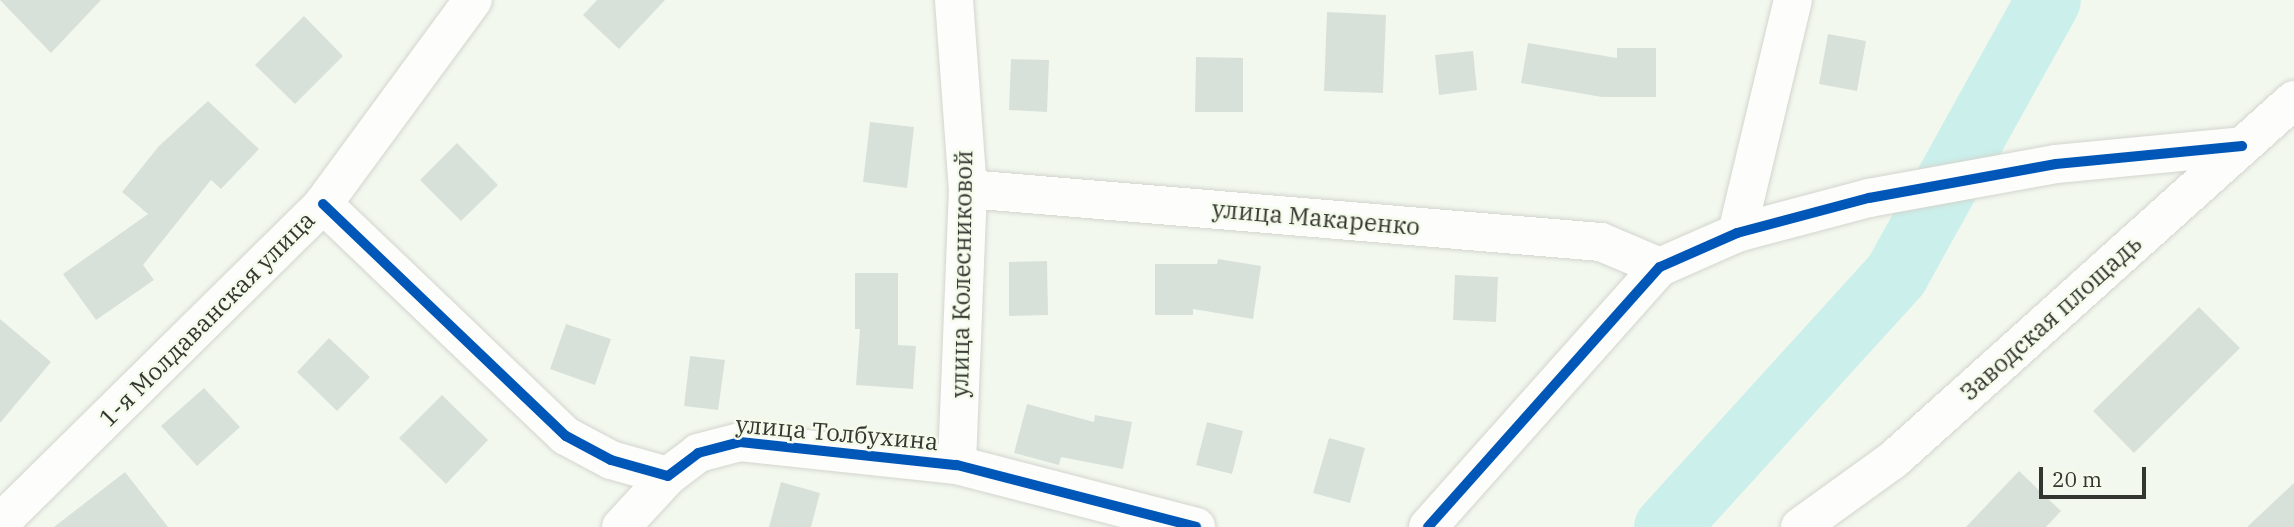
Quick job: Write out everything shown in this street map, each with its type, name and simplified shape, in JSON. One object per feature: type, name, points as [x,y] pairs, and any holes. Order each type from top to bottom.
[{"type":"street","name":"1-я Молдаванская улица","points":[[0,523],[323,204],[473,0]]},
{"type":"street","name":"улица Колесниковой","points":[[954,0],[968,189],[957,465]]},
{"type":"street","points":[[1737,233],[1793,0]]},
{"type":"street","name":"Заводская площадь","points":[[1800,527],[1893,460],[2294,100]]},
{"type":"street","points":[[1428,527],[1660,267],[1737,233],[1869,198],[2056,164],[2242,146]]},
{"type":"street","name":"улица Макаренко","points":[[968,189],[1601,242],[1660,267]]},
{"type":"street","points":[[323,204],[566,436],[611,460],[668,476]]},
{"type":"street","name":"улица Толбухина","points":[[621,527],[668,476],[698,453],[740,442],[957,465],[1196,527]]},
{"type":"building","points":[[0,0],[101,0],[51,53]]},
{"type":"building","points":[[597,0],[665,0],[619,49],[583,15]]},
{"type":"building","points":[[1327,12],[1386,15],[1383,93],[1324,91]]},
{"type":"building","points":[[304,16],[343,56],[295,104],[255,65]]},
{"type":"building","points":[[1828,34],[1866,41],[1857,91],[1819,84]]},
{"type":"building","points":[[1528,43],[1617,58],[1617,48],[1656,48],[1656,97],[1602,97],[1521,83]]},
{"type":"building","points":[[1473,51],[1477,90],[1439,95],[1435,55]]},
{"type":"building","points":[[1196,57],[1243,58],[1243,112],[1195,112]]},
{"type":"building","points":[[1011,59],[1049,60],[1047,112],[1009,110]]},
{"type":"building","points":[[208,101],[259,149],[221,189],[211,180],[143,265],[154,280],[96,320],[63,274],[148,214],[122,192],[159,146]]},
{"type":"building","points":[[870,122],[914,127],[907,188],[863,182]]},
{"type":"building","points":[[457,143],[498,185],[461,221],[420,180]]},
{"type":"building","points":[[1218,259],[1261,266],[1253,319],[1193,309],[1193,315],[1155,315],[1155,264],[1217,264]]},
{"type":"building","points":[[1047,261],[1048,315],[1009,316],[1009,262]]},
{"type":"building","points":[[855,273],[898,273],[898,345],[916,346],[913,389],[856,385],[860,329],[855,329]]},
{"type":"building","points":[[1455,275],[1498,277],[1496,322],[1453,320]]},
{"type":"building","points":[[2199,307],[2240,348],[2134,453],[2093,411]]},
{"type":"building","points":[[0,319],[51,362],[0,423]]},
{"type":"building","points":[[566,324],[611,339],[595,385],[550,369]]},
{"type":"building","points":[[329,338],[370,377],[337,411],[297,372]]},
{"type":"building","points":[[690,356],[725,360],[718,410],[684,406]]},
{"type":"building","points":[[204,388],[240,427],[197,466],[161,426]]},
{"type":"building","points":[[442,395],[488,440],[446,484],[399,438]]},
{"type":"building","points":[[1027,404],[1094,422],[1095,415],[1132,422],[1123,469],[1061,457],[1059,465],[1014,453]]},
{"type":"building","points":[[1207,422],[1243,431],[1232,474],[1196,465]]},
{"type":"building","points":[[1329,438],[1365,448],[1350,503],[1313,493]]},
{"type":"building","points":[[2019,471],[2061,511],[2046,527],[1966,527]]},
{"type":"building","points":[[125,472],[168,527],[54,527]]},
{"type":"building","points":[[781,482],[820,493],[811,527],[769,527]]},
{"type":"building","points":[[2294,483],[2294,527],[2247,527]]},
{"type":"waterway","points":[[1666,527],[1896,274],[2048,0]]},
{"type":"cycle path","points":[[1428,527],[1660,267],[1737,233],[1869,198],[2056,164],[2242,146]]},
{"type":"cycle path","points":[[323,204],[566,436],[611,460],[668,476],[698,453],[740,442],[957,465],[1196,527]]}]
